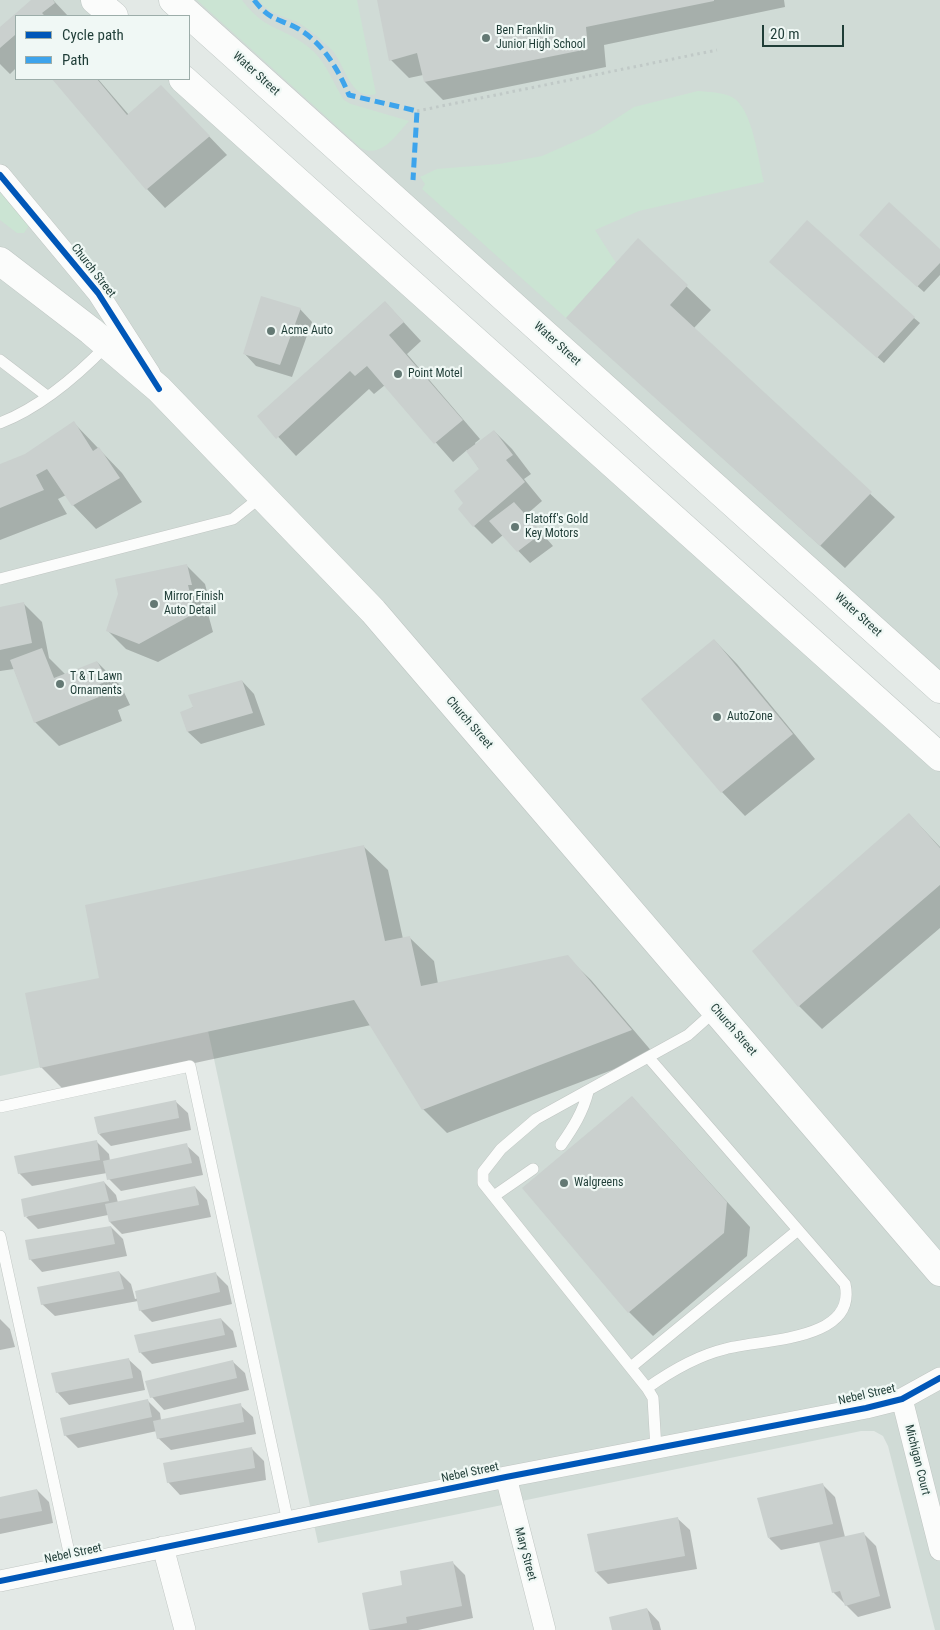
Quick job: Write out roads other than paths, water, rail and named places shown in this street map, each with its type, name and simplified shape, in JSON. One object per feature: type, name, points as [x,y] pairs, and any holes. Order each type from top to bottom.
[{"type":"main road","points":[[96,0],[113,15]]},
{"type":"main road","name":"Water Street","points":[[173,0],[190,15]]},
{"type":"main road","name":"Water Street","points":[[190,15],[940,689]]},
{"type":"main road","points":[[184,80],[940,757]]},
{"type":"main road","points":[[0,261],[107,345],[159,389]]},
{"type":"main road","name":"Church Street","points":[[159,389],[373,610],[940,1272]]},
{"type":"street","name":"Church Street","points":[[0,175],[98,294],[159,389]]},
{"type":"street","name":"Nebel Street","points":[[0,1581],[506,1477],[866,1408],[902,1399],[940,1378]]},
{"type":"street","name":"Michigan Court","points":[[902,1399],[940,1550]]},
{"type":"street","name":"Mary Street","points":[[506,1477],[545,1630]]},
{"type":"street","points":[[163,1547],[184,1630]]},
{"type":"lane","points":[[0,423],[19,416],[80,373],[107,345]]},
{"type":"lane","points":[[0,360],[47,396]]},
{"type":"lane","points":[[0,579],[233,519],[263,495]]},
{"type":"lane","points":[[656,1449],[653,1398],[647,1388],[483,1183],[483,1172],[501,1149],[536,1119],[588,1092],[688,1035],[716,1010]]},
{"type":"lane","points":[[647,1388],[687,1362],[725,1349],[815,1332],[837,1317],[844,1308],[847,1294],[845,1284],[649,1058]]},
{"type":"lane","points":[[0,1107],[190,1066],[288,1522]]},
{"type":"lane","points":[[561,1145],[576,1124],[588,1092]]},
{"type":"lane","points":[[494,1196],[532,1168]]},
{"type":"lane","points":[[630,1367],[798,1230]]},
{"type":"lane","points":[[0,1236],[72,1566]]},
{"type":"place","name":"Ben Franklin Junior High School","points":[[486,38]]},
{"type":"place","name":"Acme Auto","points":[[271,331]]},
{"type":"place","name":"Point Motel","points":[[398,374]]},
{"type":"place","name":"Flatoff's Gold Key Motors","points":[[515,527]]},
{"type":"place","name":"Mirror Finish Auto Detail","points":[[154,604]]},
{"type":"place","name":"T & T Lawn Ornaments","points":[[60,684]]},
{"type":"place","name":"AutoZone","points":[[717,717]]},
{"type":"place","name":"Walgreens","points":[[564,1183]]}]
